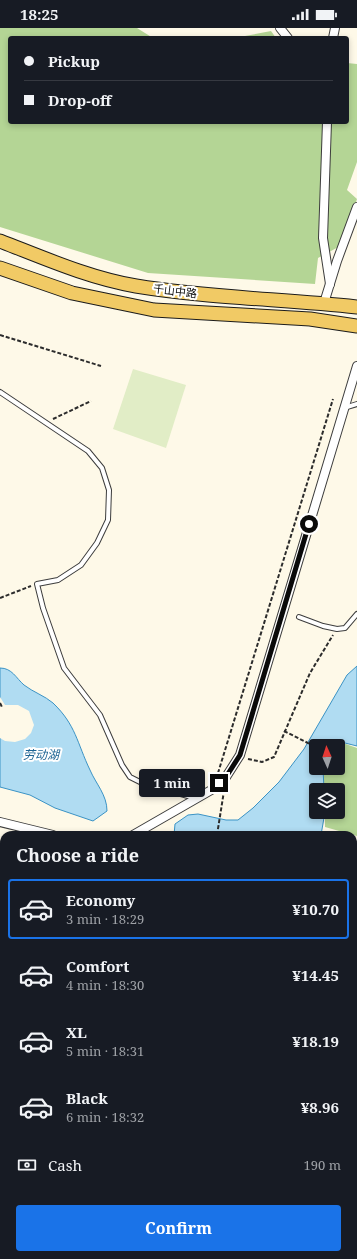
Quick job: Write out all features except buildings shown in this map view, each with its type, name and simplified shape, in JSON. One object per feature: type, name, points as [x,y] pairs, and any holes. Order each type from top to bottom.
[{"type":"main road","name":"千山中路","points":[[0,241],[70,268],[134,286],[189,293],[324,303],[357,307]]},
{"type":"main road","name":"千山中路","points":[[0,268],[72,293],[154,310],[310,319],[357,326]]},
{"type":"street","points":[[280,28],[286,36]]},
{"type":"street","points":[[327,124],[323,238],[330,284]]},
{"type":"street","points":[[324,303],[357,207]]},
{"type":"street","points":[[140,831],[166,817],[195,798],[213,789],[226,777],[240,755],[344,408],[353,392],[357,366]]},
{"type":"street","points":[[0,822],[37,831]]},
{"type":"lane","points":[[0,392],[88,451],[102,468],[109,490],[108,520],[97,543],[81,565],[58,580],[37,584],[43,608],[64,668],[100,715],[122,765],[130,777],[142,783],[195,798]]},
{"type":"lane","points":[[344,408],[357,404]]},
{"type":"lane","points":[[299,617],[337,629],[345,628],[357,614]]},
{"type":"path","points":[[0,335],[101,366]]},
{"type":"path","points":[[213,789],[333,400]]},
{"type":"path","points":[[46,422],[91,401]]},
{"type":"path","points":[[0,598],[37,584]]},
{"type":"path","points":[[240,755],[262,762],[274,757],[310,672],[337,629]]},
{"type":"path","points":[[0,703],[2,707]]},
{"type":"path","points":[[284,731],[309,744]]},
{"type":"path","points":[[218,831],[222,812],[226,777]]},
{"type":"green space","points":[[0,28],[137,28],[150,36],[8,36],[8,124],[349,124],[349,63],[357,64],[357,162],[347,190],[357,199],[342,245],[318,258],[315,284],[148,273],[0,227]]},
{"type":"green space","points":[[271,31],[275,36],[245,36]]},
{"type":"green space","points":[[133,369],[186,385],[166,448],[113,429]]},
{"type":"green space","points":[[345,744],[357,748],[357,831],[339,831],[325,827],[325,819],[345,819],[345,783],[324,783],[323,775],[345,775]]},
{"type":"water","points":[[357,666],[357,746],[345,743],[345,739],[310,739],[347,675]]},
{"type":"water","name":"劳动湖","points":[[0,668],[8,670],[24,685],[53,703],[67,719],[107,805],[107,811],[93,821],[55,808],[30,795],[0,787]]},
{"type":"water","points":[[309,740],[309,775],[323,775],[324,783],[309,783],[309,819],[324,819],[322,831],[174,831],[175,824],[188,815],[198,814],[226,820],[238,820],[253,808],[279,782]]},
{"type":"pier","points":[[0,697],[5,705],[18,705],[29,711],[34,725],[31,733],[25,739],[15,742],[5,741],[0,738]]},
{"type":"route","points":[[219,783],[226,777],[240,755],[309,524]]}]
